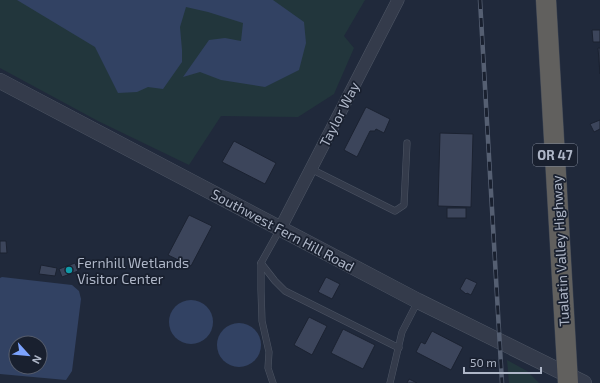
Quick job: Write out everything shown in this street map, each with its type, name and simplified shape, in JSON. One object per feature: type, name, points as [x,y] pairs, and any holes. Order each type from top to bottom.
[{"type":"highway","name":"Tualatin Valley Highway","points":[[546,0],[573,380]]},
{"type":"street","name":"Taylor Way","points":[[280,229],[398,0]]},
{"type":"street","name":"Southwest Fern Hill Road","points":[[0,81],[280,229],[573,380]]},
{"type":"lane","points":[[311,169],[395,211],[404,205],[407,143]]},
{"type":"lane","points":[[273,383],[268,368],[269,352],[262,321],[262,263],[280,229]]},
{"type":"lane","points":[[262,263],[275,281],[285,291],[399,348]]},
{"type":"lane","points":[[390,383],[402,332],[418,301]]},
{"type":"shaded area","points":[[0,0],[365,0],[344,36],[354,48],[334,94],[298,117],[221,116],[189,165],[98,121],[0,68]]},
{"type":"shaded area","points":[[507,360],[527,371],[539,383],[509,383]]},
{"type":"water","points":[[17,0],[273,0],[304,22],[306,43],[299,70],[265,87],[221,80],[200,72],[183,77],[209,40],[225,38],[241,41],[243,23],[186,7],[180,27],[182,62],[163,89],[148,87],[137,92],[118,93],[95,47]]},
{"type":"water","points":[[0,278],[72,285],[79,291],[81,299],[72,371],[66,380],[11,375],[48,375],[48,335],[8,335],[8,375],[0,374]]},
{"type":"water","points":[[187,300],[195,300],[200,301],[207,306],[212,313],[212,331],[207,338],[200,343],[187,344],[179,341],[172,334],[169,326],[169,318],[172,310],[179,303]]},
{"type":"water","points":[[235,323],[243,323],[255,329],[261,341],[261,349],[255,361],[243,367],[235,367],[223,361],[217,349],[217,341],[223,329]]},
{"type":"building","points":[[592,30],[600,30],[600,42],[593,42]]},
{"type":"building","points":[[598,48],[600,48],[600,74]]},
{"type":"building","points":[[366,107],[390,119],[384,133],[376,129],[375,131],[370,131],[357,157],[344,150]]},
{"type":"building","points":[[600,120],[600,129],[594,132],[590,124]]},
{"type":"building","points":[[440,133],[473,134],[471,207],[438,206]]},
{"type":"building","points":[[234,141],[276,163],[265,184],[222,162]]},
{"type":"building","points":[[447,208],[466,208],[466,218],[447,218]]},
{"type":"building","points":[[189,215],[212,226],[191,266],[168,255]]},
{"type":"building","points":[[0,241],[6,241],[7,253],[0,253]]},
{"type":"building","name":"Fernhill Wetlands Visitor Center","points":[[75,263],[78,271],[62,277],[59,269]]},
{"type":"building","name":"Fernhill Wetlands Visitor Center","points":[[41,265],[57,268],[55,276],[39,274]]},
{"type":"building","points":[[326,277],[340,284],[332,299],[318,292]]},
{"type":"building","points":[[466,278],[477,283],[471,295],[466,294],[460,289]]},
{"type":"building","points":[[309,317],[327,326],[312,355],[294,345]]},
{"type":"building","points":[[343,329],[375,345],[363,369],[331,353]]},
{"type":"building","points":[[432,331],[463,347],[451,370],[416,352],[421,342],[425,344]]},
{"type":"building","points":[[409,379],[417,383],[407,383]]},
{"type":"railway","points":[[480,0],[502,383]]},
{"type":"place","name":"Fernhill Wetlands Visitor Center","points":[[69,270]]}]
